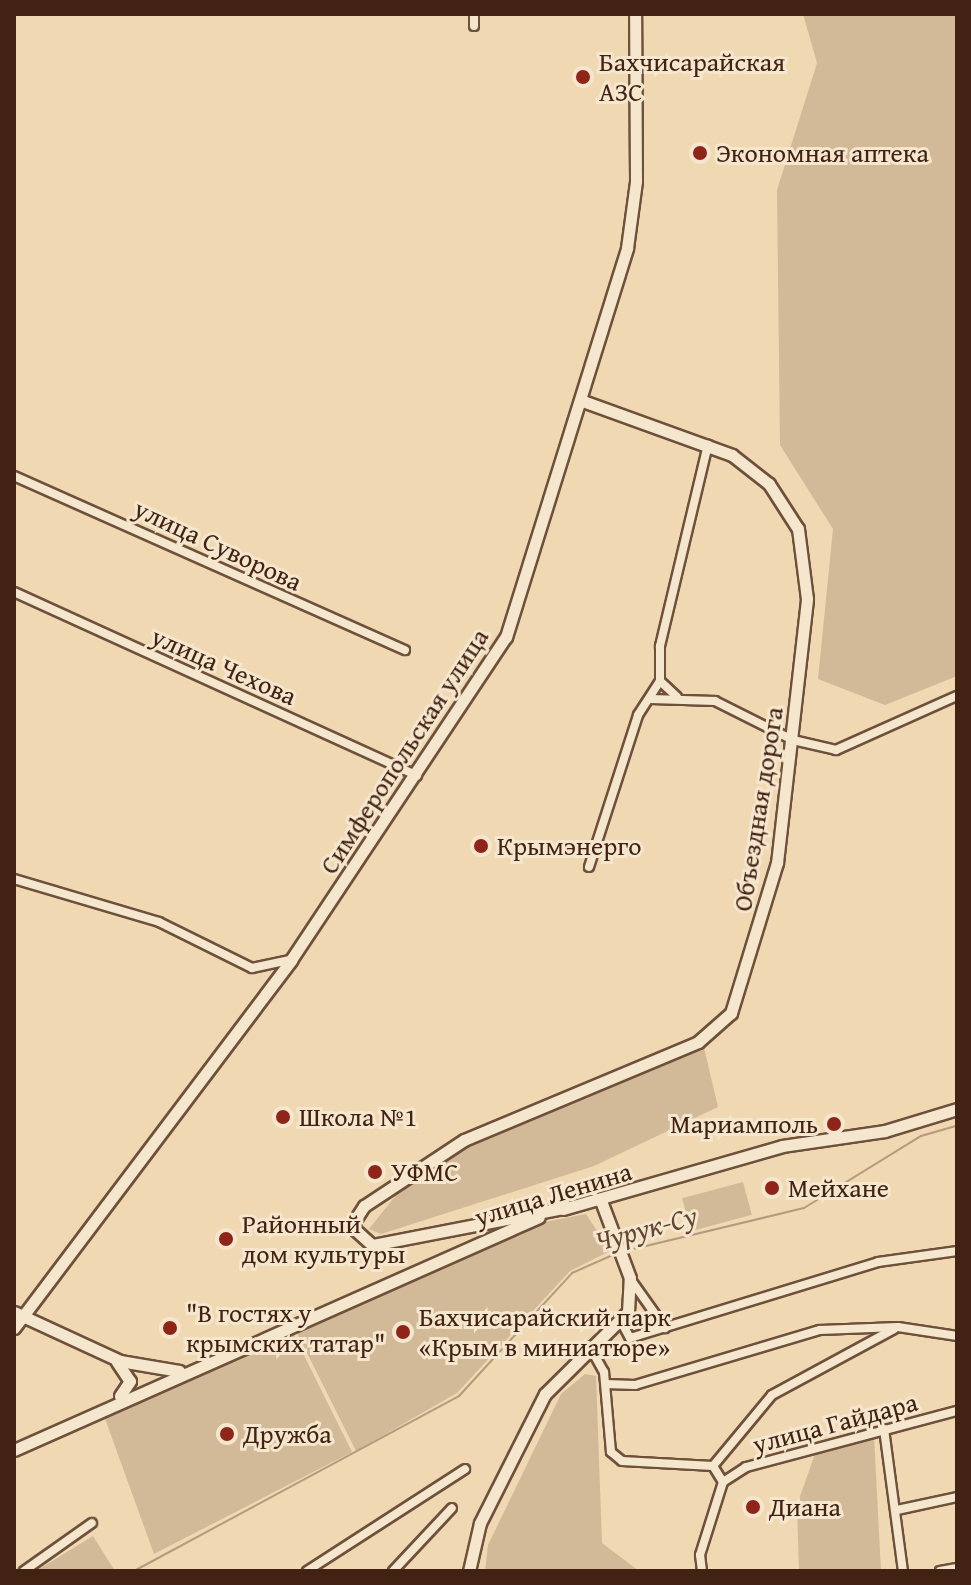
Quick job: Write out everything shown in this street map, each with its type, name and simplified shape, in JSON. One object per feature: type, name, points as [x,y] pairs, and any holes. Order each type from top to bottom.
[{"type":"main road","name":"Симферопольская улица","points":[[14,1328],[19,1314],[291,960],[418,777],[506,637],[583,401],[632,208],[635,14]]},
{"type":"main road","name":"Объездная дорога","points":[[568,1207],[372,1245],[351,1226],[364,1206],[464,1140],[720,1027],[755,953],[777,863],[793,740],[805,552],[769,484],[708,445],[583,401]]},
{"type":"main road","name":"улица Ленина","points":[[14,1450],[179,1371],[503,1228],[782,1146],[885,1131],[957,1109]]},
{"type":"main road","points":[[469,1571],[480,1523],[545,1394],[590,1347],[622,1323],[630,1278],[618,1253],[601,1201]]},
{"type":"main road","points":[[19,1314],[112,1359],[179,1371]]},
{"type":"main road","points":[[112,1359],[130,1381],[113,1401]]},
{"type":"street","points":[[474,14],[474,26]]},
{"type":"street","points":[[589,867],[638,715],[660,681],[660,646],[708,445]]},
{"type":"street","name":"улица Суворова","points":[[14,476],[405,650]]},
{"type":"street","name":"улица Чехова","points":[[14,592],[418,777]]},
{"type":"street","points":[[660,681],[677,697]]},
{"type":"street","points":[[651,699],[677,697],[715,701],[793,740],[827,750],[858,746],[957,696]]},
{"type":"street","points":[[14,879],[159,922],[252,968],[291,960]]},
{"type":"street","points":[[622,1323],[630,1338],[878,1262],[957,1251]]},
{"type":"street","points":[[630,1278],[665,1328]]},
{"type":"street","points":[[606,1384],[635,1385],[820,1330],[898,1327],[957,1336]]},
{"type":"street","name":"улица Гайдара","points":[[713,1466],[772,1395],[898,1327]]},
{"type":"street","points":[[590,1347],[606,1384],[611,1452],[622,1461],[713,1466],[723,1482],[700,1555],[702,1571]]},
{"type":"street","name":"улица Гайдара","points":[[723,1482],[802,1448],[957,1411]]},
{"type":"street","points":[[884,1429],[903,1571]]},
{"type":"street","points":[[307,1571],[465,1469]]},
{"type":"street","points":[[897,1510],[957,1497]]},
{"type":"street","points":[[393,1571],[452,1508]]},
{"type":"street","points":[[24,1571],[92,1523]]},
{"type":"street","points":[[940,1571],[957,1568]]},
{"type":"shaded area","points":[[803,14],[957,14],[957,676],[885,705],[818,679],[833,529],[780,445],[777,190],[817,63]]},
{"type":"shaded area","points":[[704,1048],[718,1107],[594,1166],[381,1234],[369,1229],[405,1184],[471,1141]]},
{"type":"shaded area","points":[[743,1182],[752,1215],[691,1231],[682,1198]]},
{"type":"shaded area","name":"Бахчисарайский парк «Крым в миниатюре»","points":[[586,1214],[610,1251],[570,1271],[457,1393],[356,1451],[295,1329],[519,1227]]},
{"type":"shaded area","name":"Дружба","points":[[289,1325],[352,1452],[154,1554],[104,1416],[197,1378],[200,1368]]},
{"type":"shaded area","points":[[585,1374],[596,1376],[602,1543],[639,1571],[485,1571],[488,1545],[561,1394]]},
{"type":"shaded area","points":[[874,1436],[881,1571],[799,1571],[797,1505],[816,1451]]},
{"type":"shaded area","points":[[93,1536],[115,1571],[36,1571]]},
{"type":"waterway","name":"Чурук-Су","points":[[625,1251],[804,1208],[921,1136],[957,1126]]},
{"type":"waterway","name":"Чурук-Су","points":[[134,1571],[459,1396],[572,1273],[615,1254]]},
{"type":"place","name":"Бахчисарайская АЗС","points":[[583,77]]},
{"type":"place","name":"Экономная аптека","points":[[700,153]]},
{"type":"place","name":"Крымэнерго","points":[[481,846]]},
{"type":"place","name":"Школа №1","points":[[283,1117]]},
{"type":"place","name":"Мариамполь","points":[[834,1124]]},
{"type":"place","name":"УФМС","points":[[375,1172]]},
{"type":"place","name":"Мейхане","points":[[772,1188]]},
{"type":"place","name":"Районный дом культуры","points":[[226,1239]]},
{"type":"place","name":"\"В гостях у крымских татар\"","points":[[170,1328]]},
{"type":"place","name":"Бахчисарайский парк «Крым в миниатюре»","points":[[403,1332]]},
{"type":"place","name":"Дружба","points":[[227,1434]]},
{"type":"place","name":"Диана","points":[[753,1507]]}]
